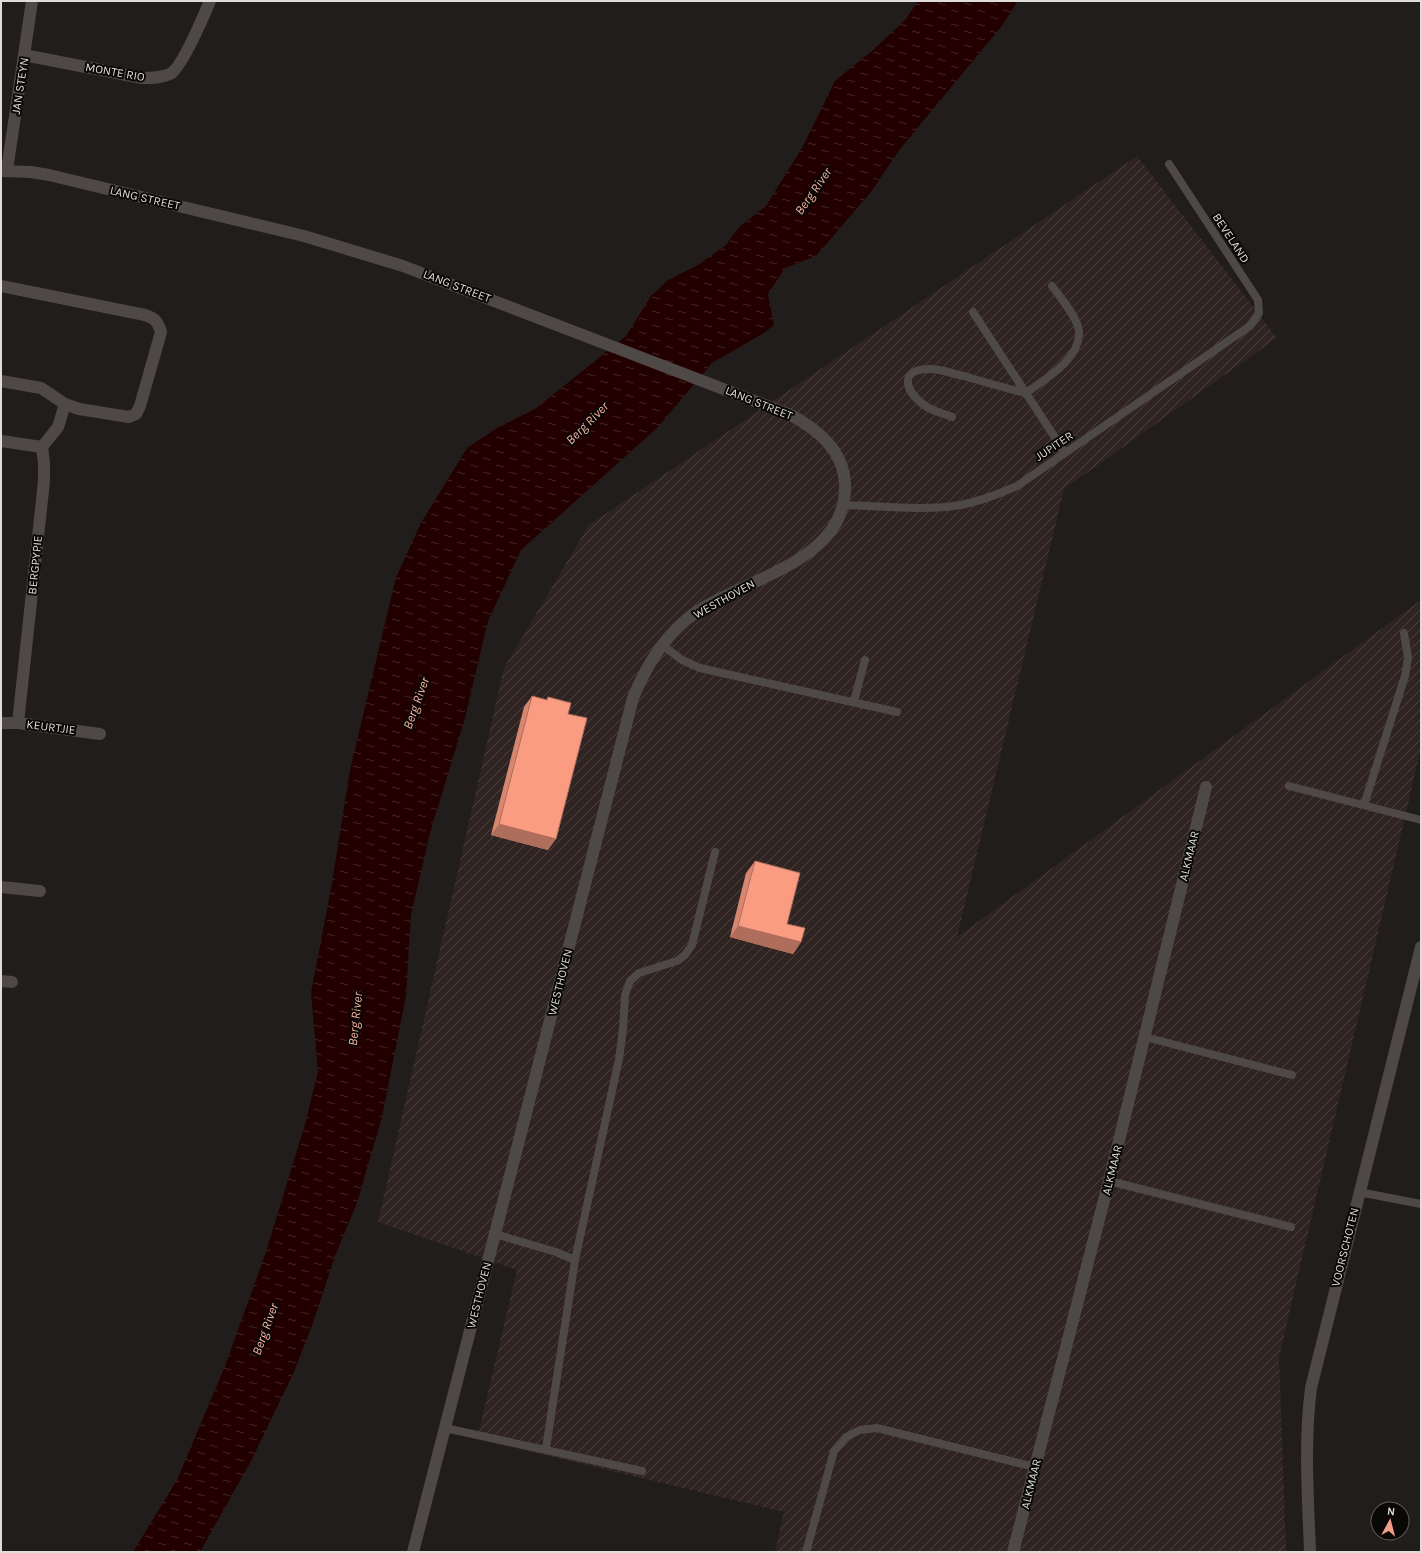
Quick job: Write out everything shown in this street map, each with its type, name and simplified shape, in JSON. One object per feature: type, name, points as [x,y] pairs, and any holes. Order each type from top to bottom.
[{"type":"street","name":"JAN STEYN","points":[[4,171],[32,1]]},
{"type":"street","name":"MONTE RIO","points":[[24,55],[142,78],[159,78],[171,73],[180,64],[210,1]]},
{"type":"street","name":"LANG STREET","points":[[4,171],[49,175],[243,221],[304,236],[403,266],[791,415],[807,424],[822,436],[833,449],[840,462],[844,478],[844,505]]},
{"type":"street","points":[[1,286],[145,315],[154,318],[161,332],[140,406],[136,414],[129,417],[111,416],[79,409],[65,404],[41,388],[1,381]]},
{"type":"street","points":[[1,441],[42,447],[58,427],[65,404]]},
{"type":"street","name":"BERGPYPIE","points":[[18,723],[44,481],[42,447]]},
{"type":"street","name":"WESTHOVEN","points":[[413,1552],[633,698],[644,672],[662,645],[687,620],[705,606],[798,560],[816,548],[838,521],[844,505]]},
{"type":"street","name":"KEURTJIE","points":[[1,723],[18,723],[100,734]]},
{"type":"street","name":"ALKMAAR","points":[[1013,1552],[1110,1181],[1206,787]]},
{"type":"street","points":[[1,887],[40,890]]},
{"type":"street","name":"VOORSCHOTEN","points":[[1310,1552],[1307,1416],[1311,1388],[1421,947]]},
{"type":"lane","name":"BEVELAND","points":[[1169,164],[1258,300],[1259,313],[1250,326]]},
{"type":"lane","points":[[1026,393],[1062,366],[1073,353],[1078,342],[1079,331],[1073,317],[1052,286]]},
{"type":"lane","points":[[973,312],[1065,453]]},
{"type":"lane","name":"JUPITER","points":[[844,505],[935,507],[961,505],[988,498],[1017,486],[1250,326]]},
{"type":"lane","points":[[952,417],[932,410],[923,404],[912,393],[906,381],[913,372],[922,370],[940,370],[1026,393]]},
{"type":"lane","points":[[1364,805],[1405,676],[1408,658],[1404,633]]},
{"type":"lane","points":[[662,645],[682,660],[700,668],[854,701],[897,712]]},
{"type":"lane","points":[[854,701],[864,660]]},
{"type":"lane","points":[[1289,786],[1421,820]]},
{"type":"lane","points":[[546,1448],[575,1260],[619,1059],[624,1029],[624,994],[630,981],[639,972],[677,961],[685,955],[692,945],[715,852]]},
{"type":"lane","points":[[1145,1038],[1292,1075]]},
{"type":"lane","points":[[1110,1181],[1291,1227]]},
{"type":"lane","points":[[1359,1192],[1421,1204]]},
{"type":"lane","points":[[495,1234],[556,1252],[575,1260]]},
{"type":"lane","points":[[445,1428],[546,1448],[642,1471]]},
{"type":"lane","points":[[806,1552],[834,1451],[846,1437],[860,1430],[877,1428],[1035,1468]]},
{"type":"shaded area","points":[[1137,156],[1277,338],[1064,489],[957,937],[1421,600],[1421,748],[1279,1357],[1286,1552],[775,1552],[784,1512],[477,1439],[517,1270],[378,1222],[504,668],[589,525]]},
{"type":"water","name":"Berg River","points":[[918,1],[1018,1],[1001,27],[900,149],[871,192],[816,256],[785,268],[768,294],[774,325],[764,333],[712,363],[657,428],[521,550],[488,621],[465,718],[430,833],[411,915],[406,996],[382,1117],[357,1203],[335,1256],[313,1323],[293,1374],[251,1461],[200,1552],[133,1552],[177,1480],[225,1366],[266,1252],[305,1124],[318,1072],[311,993],[332,883],[350,770],[396,577],[421,523],[467,448],[497,428],[535,409],[626,336],[651,296],[668,280],[698,265],[726,245],[738,228],[766,206],[802,148],[835,81],[873,50],[906,19]]},
{"type":"building","points":[[532,696],[547,700],[548,697],[571,703],[568,714],[587,718],[556,839],[499,824]]},
{"type":"building","points":[[755,861],[800,873],[787,924],[805,928],[801,942],[738,926]]}]
